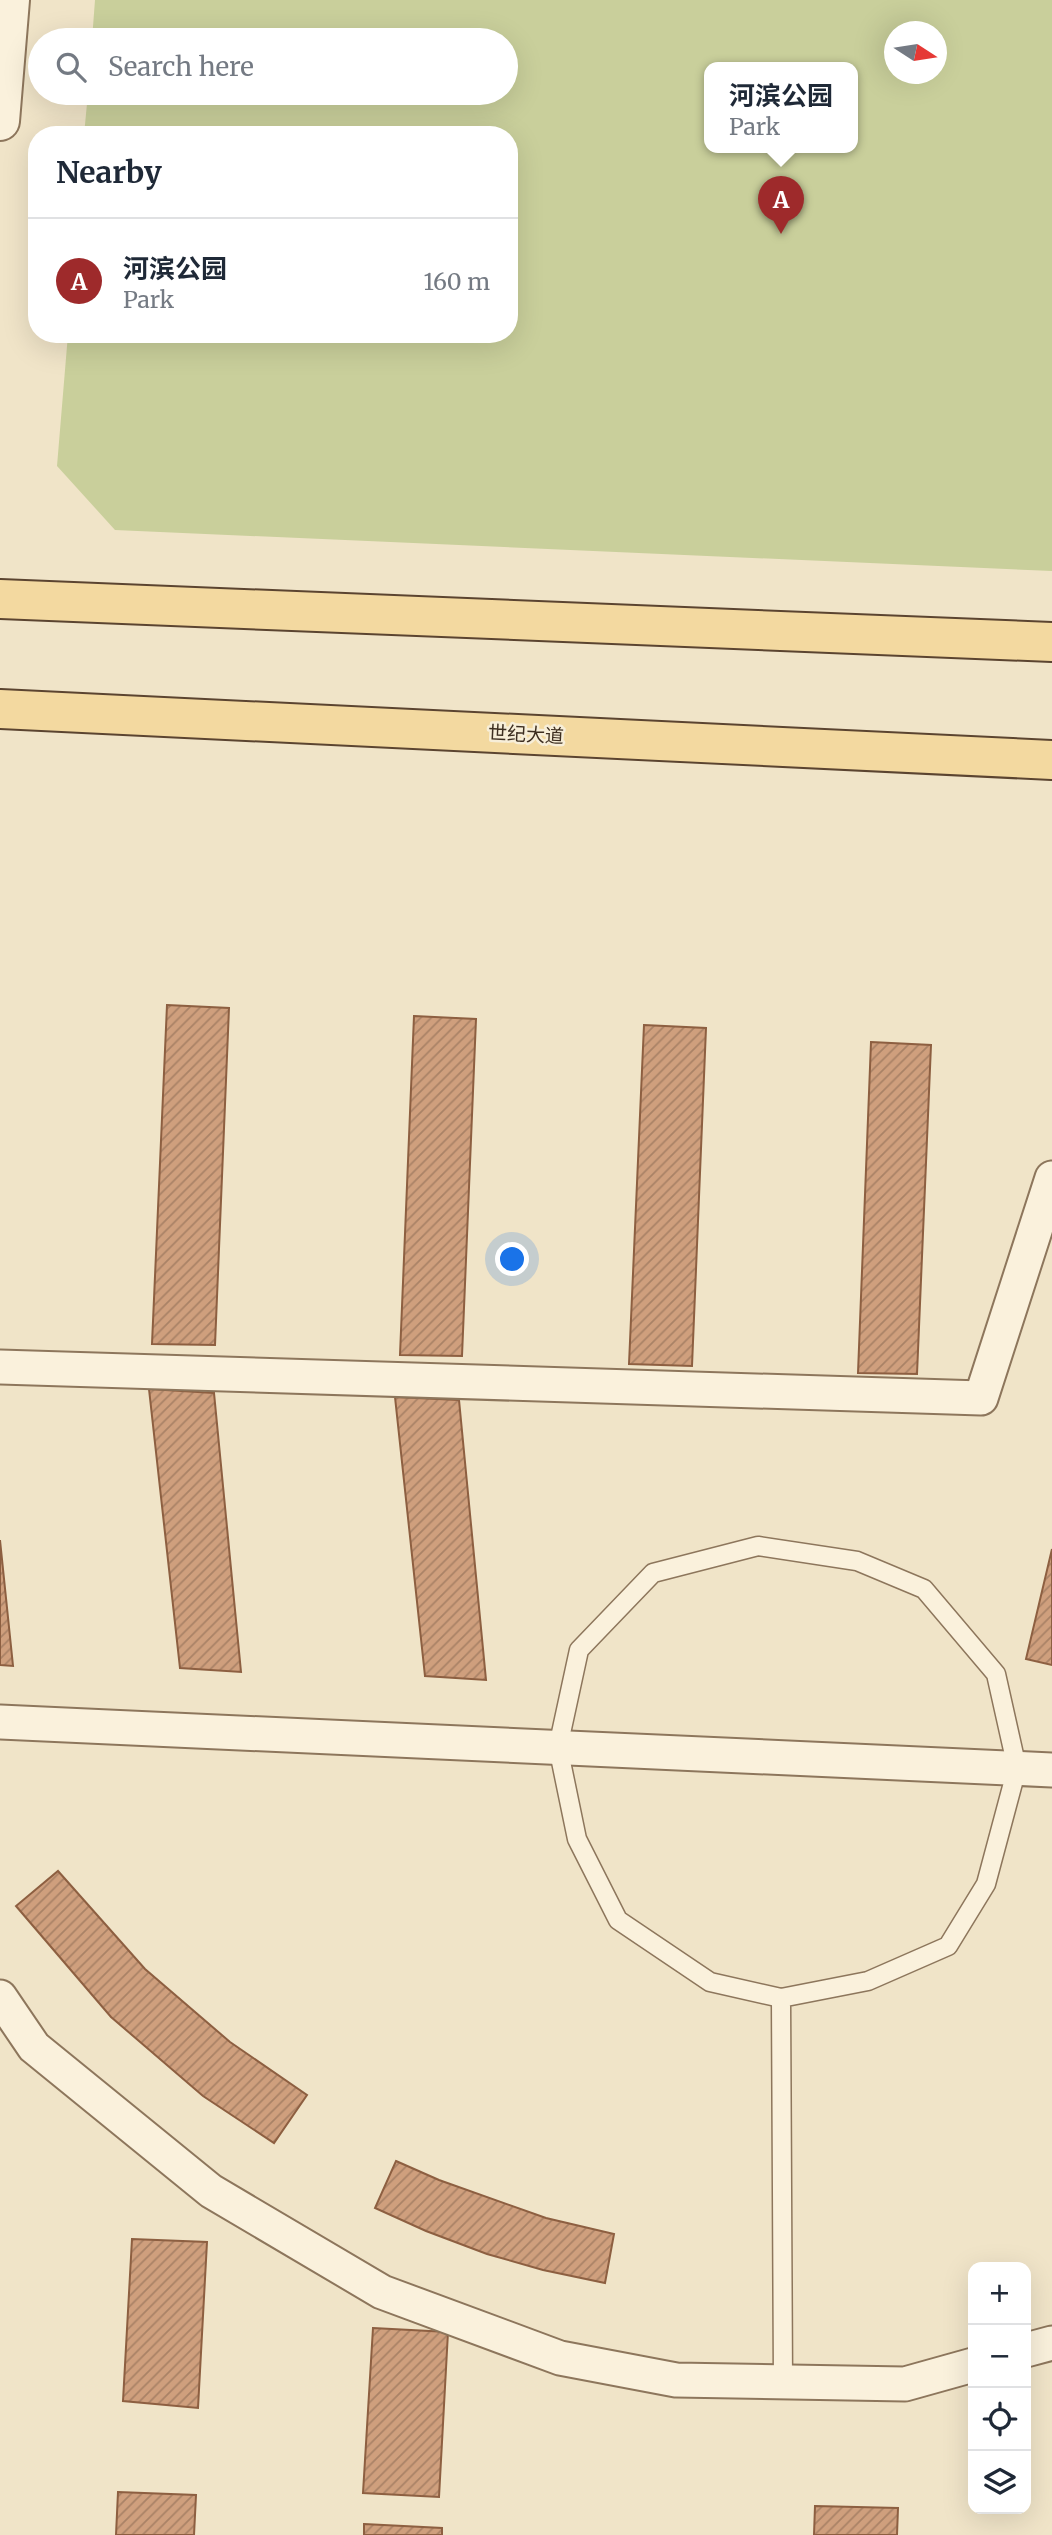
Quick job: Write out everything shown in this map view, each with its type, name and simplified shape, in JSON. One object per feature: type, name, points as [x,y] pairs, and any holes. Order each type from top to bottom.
[{"type":"main road","points":[[0,599],[1052,642]]},
{"type":"main road","name":"世纪大道","points":[[0,709],[1052,760]]},
{"type":"street","points":[[0,121],[10,0]]},
{"type":"street","points":[[0,1367],[981,1398],[1052,1178]]},
{"type":"street","points":[[0,1722],[1052,1770]]},
{"type":"street","points":[[0,1997],[34,2047],[211,2192],[382,2292],[560,2358],[677,2380],[905,2384],[968,2366]]},
{"type":"street","points":[[1031,2349],[1052,2343]]},
{"type":"lane","points":[[758,1546],[857,1561],[925,1588],[996,1674],[1017,1768],[986,1884],[948,1946],[868,1981],[781,1998],[710,1982],[618,1920],[577,1839],[558,1747],[579,1650],[653,1573],[758,1546]]},
{"type":"lane","points":[[781,1998],[783,2382]]},
{"type":"green space","points":[[95,0],[1052,0],[1052,571],[115,530],[57,466],[67,343],[518,343],[518,126],[85,126],[87,105],[518,105],[518,28],[93,28]]},
{"type":"building","points":[[167,1005],[229,1008],[215,1345],[152,1344]]},
{"type":"building","points":[[414,1016],[476,1019],[462,1356],[400,1355]]},
{"type":"building","points":[[644,1025],[706,1028],[692,1366],[629,1364]]},
{"type":"building","points":[[871,1042],[931,1045],[917,1374],[858,1373]]},
{"type":"building","points":[[149,1389],[214,1393],[241,1672],[180,1668]]},
{"type":"building","points":[[395,1397],[459,1400],[486,1680],[425,1676]]},
{"type":"building","points":[[0,1540],[13,1666],[0,1665]]},
{"type":"building","points":[[1052,1549],[1052,1665],[1026,1659]]},
{"type":"building","points":[[58,1871],[145,1969],[230,2042],[307,2095],[274,2143],[203,2096],[111,2017],[16,1906]]},
{"type":"building","points":[[396,2161],[439,2180],[546,2218],[614,2234],[605,2283],[543,2270],[487,2254],[375,2208]]},
{"type":"building","points":[[132,2239],[207,2242],[198,2408],[123,2401]]},
{"type":"building","points":[[373,2328],[448,2332],[439,2497],[363,2493]]},
{"type":"building","points":[[118,2492],[196,2495],[194,2535],[116,2535]]},
{"type":"building","points":[[815,2506],[898,2508],[897,2535],[814,2535]]},
{"type":"building","points":[[364,2524],[442,2528],[442,2535],[364,2535]]},
{"type":"place","name":"河滨公园","points":[[781,234]]}]
